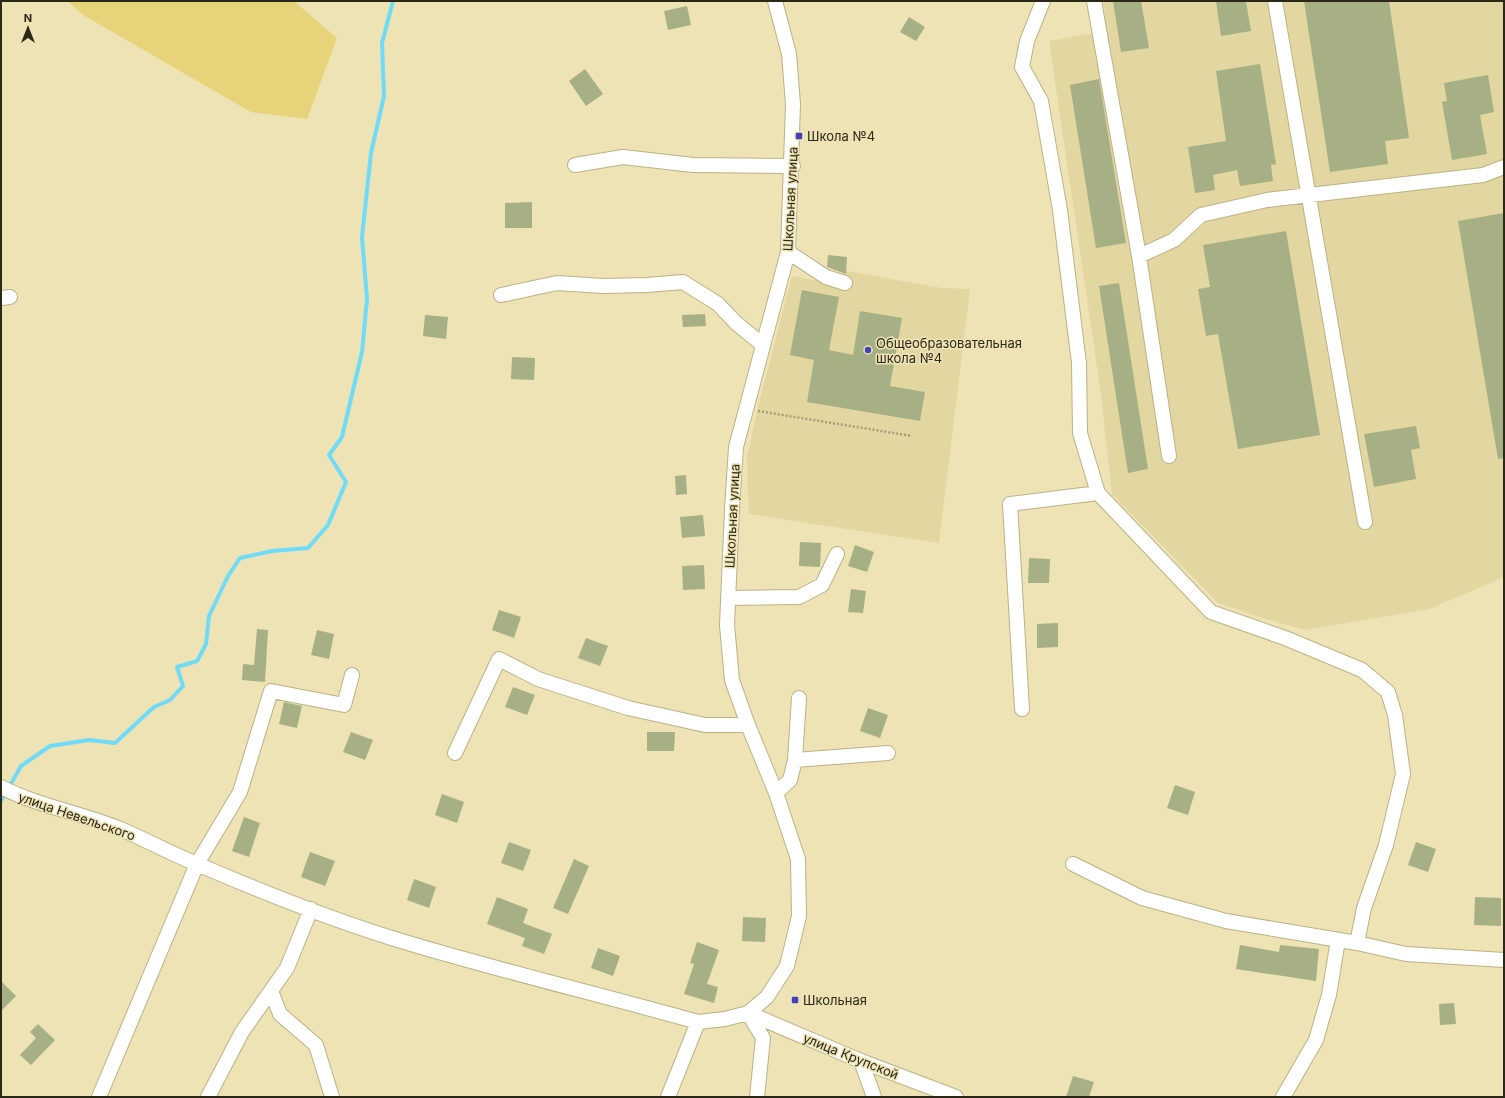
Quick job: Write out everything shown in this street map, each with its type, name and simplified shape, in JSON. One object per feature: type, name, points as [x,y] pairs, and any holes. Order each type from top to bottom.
[{"type":"street","name":"Школьная улица","points":[[748,1013],[768,997],[787,966],[799,916],[798,859],[776,793],[748,725],[732,680],[727,625],[736,447],[788,252],[793,104],[789,54],[775,1]]},
{"type":"street","points":[[1043,1],[1027,41],[1022,67],[1041,101],[1060,210],[1079,362],[1080,433],[1098,493],[1211,612],[1285,638],[1362,670],[1388,692],[1395,715],[1403,774],[1386,846],[1364,908],[1357,943]]},
{"type":"street","points":[[1094,1],[1139,256],[1169,456]]},
{"type":"street","points":[[1275,1],[1365,522]]},
{"type":"street","points":[[575,165],[623,157],[693,165],[792,166]]},
{"type":"street","points":[[1139,256],[1174,240],[1201,214],[1267,200],[1309,194],[1483,175],[1504,167]]},
{"type":"street","points":[[788,252],[826,277],[845,283]]},
{"type":"street","points":[[502,295],[557,284],[647,285],[683,282],[718,304],[736,324],[763,345]]},
{"type":"street","points":[[1022,709],[1010,504],[1098,493]]},
{"type":"street","points":[[728,598],[799,598],[822,585],[837,554]]},
{"type":"street","points":[[455,753],[499,659],[538,679],[628,708],[705,725],[748,725]]},
{"type":"street","points":[[99,1097],[197,864],[240,792],[271,691],[344,705],[352,675]]},
{"type":"street","points":[[776,793],[790,780],[795,760],[799,698]]},
{"type":"street","points":[[795,760],[888,752]]},
{"type":"street","name":"улица Невельского","points":[[1,787],[15,794],[121,829],[197,864],[311,909],[397,940],[698,1022]]},
{"type":"street","points":[[1073,864],[1142,898],[1226,921],[1357,943],[1406,954],[1504,960]]},
{"type":"street","points":[[208,1097],[242,1032],[287,968],[311,909]]},
{"type":"street","points":[[1283,1097],[1316,1040],[1329,995],[1338,940]]},
{"type":"street","points":[[271,991],[280,1014],[316,1045],[332,1097]]},
{"type":"street","points":[[668,1097],[698,1022],[725,1019],[748,1013],[763,1038],[757,1097]]},
{"type":"street","name":"улица Крупской","points":[[748,1013],[861,1062],[956,1097]]},
{"type":"street","points":[[861,1062],[874,1097]]},
{"type":"path","points":[[746,408],[912,436]]},
{"type":"shaded area","points":[[67,1],[294,1],[337,38],[307,119],[251,112],[83,15]]},
{"type":"shaded area","points":[[1103,1],[1504,1],[1504,577],[1429,609],[1305,630],[1259,617],[1218,603],[1112,494],[1100,387],[1049,41],[1107,31]]},
{"type":"shaded area","name":"Общеобразовательная школа №4","points":[[846,271],[942,288],[970,289],[939,543],[749,514],[747,458],[757,411],[792,276],[825,282],[845,276]]},
{"type":"building","points":[[1113,1],[1141,1],[1149,48],[1121,52]]},
{"type":"building","points":[[1216,1],[1246,1],[1251,31],[1221,36]]},
{"type":"building","points":[[1304,1],[1389,1],[1409,138],[1385,141],[1388,164],[1330,172]]},
{"type":"building","points":[[687,6],[691,25],[668,30],[664,11]]},
{"type":"building","points":[[909,17],[925,27],[916,41],[900,32]]},
{"type":"building","points":[[1260,64],[1276,164],[1271,165],[1273,181],[1240,186],[1237,170],[1213,175],[1215,190],[1195,193],[1188,147],[1226,141],[1216,71]]},
{"type":"building","points":[[585,69],[603,94],[586,106],[569,81]]},
{"type":"building","points":[[1488,75],[1494,112],[1480,115],[1487,154],[1452,160],[1442,102],[1447,101],[1444,83]]},
{"type":"building","points":[[1099,79],[1126,243],[1096,248],[1070,85]]},
{"type":"building","points":[[532,202],[532,228],[505,228],[505,203]]},
{"type":"building","points":[[1504,213],[1504,458],[1498,459],[1458,221]]},
{"type":"building","points":[[1286,231],[1320,435],[1238,449],[1218,334],[1206,336],[1198,289],[1210,287],[1203,245]]},
{"type":"building","points":[[828,255],[847,257],[846,274],[827,267]]},
{"type":"building","points":[[1119,283],[1148,469],[1128,473],[1099,286]]},
{"type":"building","points":[[802,290],[839,297],[829,350],[853,355],[860,311],[902,318],[890,386],[925,392],[920,421],[807,402],[814,360],[790,355]]},
{"type":"building","points":[[705,314],[706,326],[683,327],[682,315]]},
{"type":"building","points":[[425,315],[448,317],[446,339],[423,336]]},
{"type":"building","points":[[512,357],[535,358],[534,380],[511,379]]},
{"type":"building","points":[[1416,426],[1420,448],[1411,450],[1416,479],[1374,487],[1364,434]]},
{"type":"building","points":[[686,475],[687,494],[676,495],[675,476]]},
{"type":"building","points":[[703,515],[705,536],[682,538],[680,517]]},
{"type":"building","points":[[800,542],[821,543],[820,567],[799,566]]},
{"type":"building","points":[[855,545],[874,552],[867,572],[848,566]]},
{"type":"building","points":[[1029,558],[1050,559],[1049,583],[1028,583]]},
{"type":"building","points":[[704,565],[705,589],[683,590],[682,566]]},
{"type":"building","points":[[851,589],[866,591],[863,613],[848,612]]},
{"type":"building","points":[[499,610],[521,617],[514,638],[492,630]]},
{"type":"building","points":[[1058,623],[1058,647],[1037,648],[1037,624]]},
{"type":"building","points":[[257,629],[268,630],[265,682],[242,680],[243,664],[254,665]]},
{"type":"building","points":[[317,630],[334,634],[329,659],[311,655]]},
{"type":"building","points":[[586,638],[608,646],[600,666],[578,658]]},
{"type":"building","points":[[513,687],[535,695],[527,715],[505,707]]},
{"type":"building","points":[[284,702],[302,706],[297,728],[279,724]]},
{"type":"building","points":[[868,708],[888,715],[880,738],[860,731]]},
{"type":"building","points":[[351,732],[373,740],[365,760],[343,752]]},
{"type":"building","points":[[647,732],[675,732],[674,751],[647,751]]},
{"type":"building","points":[[1175,785],[1195,792],[1188,815],[1167,808]]},
{"type":"building","points":[[442,794],[464,802],[457,823],[435,815]]},
{"type":"building","points":[[244,817],[260,823],[249,857],[232,851]]},
{"type":"building","points":[[509,842],[531,850],[523,871],[501,863]]},
{"type":"building","points":[[1416,842],[1436,849],[1428,872],[1408,865]]},
{"type":"building","points":[[310,852],[335,861],[325,886],[301,877]]},
{"type":"building","points":[[574,859],[589,866],[568,914],[553,908]]},
{"type":"building","points":[[414,879],[436,887],[429,908],[407,900]]},
{"type":"building","points":[[497,897],[528,909],[523,923],[552,934],[544,954],[522,946],[525,938],[487,924]]},
{"type":"building","points":[[1475,897],[1501,898],[1501,926],[1474,925]]},
{"type":"building","points":[[743,917],[766,918],[765,942],[742,941]]},
{"type":"building","points":[[697,942],[719,950],[707,984],[718,987],[714,1003],[684,994],[694,964],[690,963]]},
{"type":"building","points":[[1240,945],[1279,952],[1280,945],[1319,949],[1316,981],[1236,969]]},
{"type":"building","points":[[598,948],[620,956],[613,976],[591,968]]},
{"type":"building","points":[[1,981],[16,996],[1,1011]]},
{"type":"building","points":[[1454,1003],[1456,1024],[1440,1025],[1439,1004]]},
{"type":"building","points":[[38,1024],[55,1040],[31,1065],[20,1055],[36,1038],[30,1032]]},
{"type":"building","points":[[1073,1076],[1094,1082],[1089,1097],[1066,1097]]},
{"type":"waterway","points":[[1,801],[21,766],[50,746],[89,740],[115,743],[154,707],[170,700],[183,686],[177,667],[197,661],[206,644],[209,616],[228,576],[240,558],[272,551],[308,548],[328,525],[346,482],[329,455],[342,437],[362,352],[367,299],[362,237],[371,153],[384,96],[382,43],[393,1]]},
{"type":"place","name":"Школа №4","points":[[799,136]]},
{"type":"place","name":"Общеобразовательная школа №4","points":[[868,350]]},
{"type":"place","name":"Школьная","points":[[795,1000]]}]
